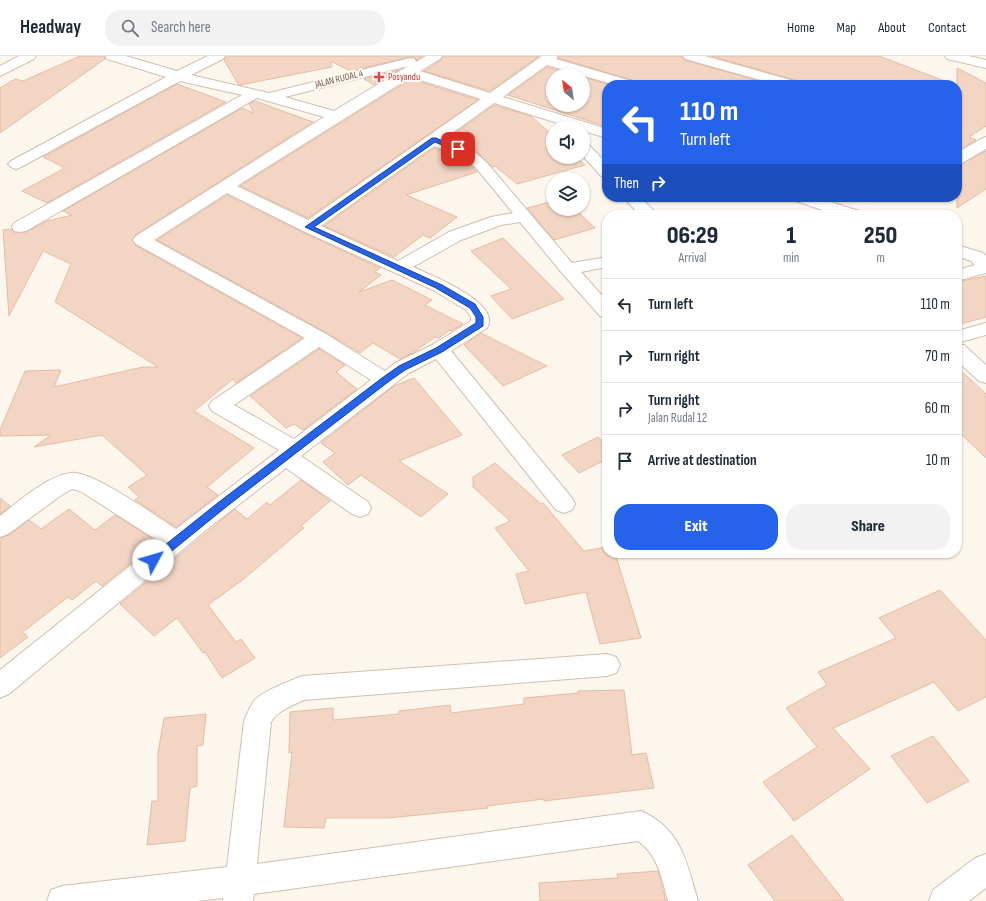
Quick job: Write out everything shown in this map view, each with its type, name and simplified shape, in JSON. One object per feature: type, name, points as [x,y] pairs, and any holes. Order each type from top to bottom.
[{"type":"street","points":[[0,72],[29,56]]},
{"type":"street","points":[[112,56],[178,76],[261,95],[336,116]]},
{"type":"street","points":[[16,164],[178,76],[218,56]]},
{"type":"street","points":[[393,56],[413,66],[554,120]]},
{"type":"street","points":[[385,380],[319,338],[142,240],[227,187],[413,66],[435,56]]},
{"type":"street","points":[[690,56],[775,80]]},
{"type":"street","points":[[952,56],[986,64]]},
{"type":"street","points":[[309,227],[548,58],[615,80]]},
{"type":"street","name":"JALAN RUDAL 4","points":[[261,95],[413,66]]},
{"type":"street","points":[[20,227],[261,95]]},
{"type":"street","points":[[590,130],[602,133]]},
{"type":"street","points":[[434,140],[470,156],[482,166],[568,269],[602,306]]},
{"type":"street","points":[[962,157],[986,142]]},
{"type":"street","points":[[590,154],[602,167]]},
{"type":"street","points":[[0,686],[177,541],[385,380],[402,368],[439,350],[480,324],[480,317],[473,306],[439,286],[309,227],[227,187]]},
{"type":"street","points":[[636,202],[645,210]]},
{"type":"street","points":[[813,202],[838,210]]},
{"type":"street","points":[[399,268],[455,236],[497,222],[523,216]]},
{"type":"street","points":[[962,252],[977,257],[985,265],[984,268],[962,275]]},
{"type":"street","points":[[568,269],[602,263]]},
{"type":"street","points":[[962,336],[986,329]]},
{"type":"street","points":[[319,338],[219,406],[290,453],[360,508]]},
{"type":"street","points":[[439,350],[564,504]]},
{"type":"street","points":[[962,354],[986,376]]},
{"type":"street","points":[[0,528],[58,487],[69,481],[77,481],[88,485],[177,541]]},
{"type":"street","points":[[239,891],[258,721],[264,709],[282,697],[302,688],[607,666]]},
{"type":"street","points":[[62,901],[239,891],[641,826],[650,831],[661,841],[670,858],[682,901]]},
{"type":"street","points":[[944,901],[986,869]]},
{"type":"building","points":[[80,56],[104,56],[105,59],[0,133],[0,88],[15,79],[23,81]]},
{"type":"building","points":[[226,56],[423,56],[417,60],[410,57],[350,71],[331,61],[332,67],[240,85],[224,60]]},
{"type":"building","points":[[443,56],[539,56],[490,91],[424,71],[441,60]]},
{"type":"building","points":[[559,56],[682,56],[685,60],[755,80],[632,80],[558,58]]},
{"type":"building","points":[[711,56],[879,56],[942,80],[795,80]]},
{"type":"building","points":[[547,67],[551,68],[546,68],[546,107],[508,95]]},
{"type":"building","points":[[957,68],[986,83],[986,126],[969,137],[976,140],[962,148],[962,80],[957,80]]},
{"type":"building","points":[[399,70],[374,85],[364,79]]},
{"type":"building","points":[[411,79],[478,100],[308,218],[240,186]]},
{"type":"building","points":[[590,79],[602,83],[602,125],[590,122],[590,120],[585,120],[561,112],[590,112]]},
{"type":"building","points":[[177,84],[226,102],[47,203],[22,191],[65,168],[43,157]]},
{"type":"building","points":[[255,101],[313,122],[135,235],[132,240],[135,245],[302,338],[236,383],[233,379],[194,411],[254,448],[207,487],[218,495],[176,527],[135,500],[139,497],[128,487],[147,475],[102,435],[34,447],[51,435],[0,436],[0,430],[25,371],[61,370],[54,387],[143,367],[158,367],[55,302],[71,264],[43,251],[9,316],[3,230],[11,229],[14,232],[26,232],[47,221],[72,215],[63,211],[242,108],[254,113],[249,104]]},
{"type":"building","points":[[494,105],[531,116],[546,130],[546,164],[585,165],[560,172],[546,172],[546,176],[517,184],[495,166],[492,167],[477,152],[447,139]]},
{"type":"building","points":[[434,148],[465,160],[477,172],[406,195],[457,217],[430,238],[423,235],[394,257],[324,226]]},
{"type":"building","points":[[986,151],[986,189],[957,208],[957,202],[962,202],[962,163]]},
{"type":"building","points":[[227,195],[380,268],[375,272],[381,275],[359,292],[392,280],[432,300],[425,305],[463,324],[451,331],[450,330],[439,338],[435,337],[414,352],[400,359],[373,343],[360,353],[327,333],[157,240]]},
{"type":"building","points":[[546,203],[546,216],[582,216],[595,228],[554,240],[527,208]]},
{"type":"building","points":[[503,238],[564,299],[512,319],[491,296],[511,289],[471,251]]},
{"type":"building","points":[[986,276],[986,317],[962,324],[962,281]]},
{"type":"building","points":[[481,333],[547,366],[503,386],[464,345]]},
{"type":"building","points":[[319,349],[345,365],[336,372],[357,389],[303,430],[294,424],[286,428],[250,396]]},
{"type":"building","points":[[962,372],[986,394],[986,458],[962,435]]},
{"type":"building","points":[[414,378],[462,435],[399,461],[448,494],[421,517],[361,475],[348,485],[323,462],[335,453],[321,443],[394,386]]},
{"type":"building","points":[[598,437],[602,441],[602,462],[579,473],[562,455]]},
{"type":"building","points":[[495,463],[541,504],[543,503],[584,551],[602,548],[602,558],[617,558],[641,638],[600,644],[586,592],[525,604],[516,574],[529,571],[495,528],[510,521],[473,487],[473,477]]},
{"type":"building","points":[[301,480],[330,501],[301,526],[304,528],[245,578],[208,605],[236,642],[241,639],[255,658],[222,678],[205,652],[203,653],[177,618],[154,636],[120,604],[235,509],[247,519],[267,502],[270,505]]},
{"type":"building","points":[[0,498],[10,506],[0,514]]},
{"type":"building","points":[[69,509],[95,530],[115,515],[157,542],[102,586],[96,581],[72,600],[68,597],[23,632],[28,637],[0,658],[0,538],[9,535],[29,520],[41,529]]},
{"type":"building","points":[[940,590],[986,640],[986,697],[958,711],[934,682],[833,728],[870,769],[794,821],[763,782],[817,747],[786,708],[827,685],[818,672],[896,638],[879,618]]},
{"type":"building","points":[[624,690],[632,755],[646,753],[654,788],[544,801],[544,799],[487,806],[488,808],[388,818],[326,818],[324,828],[284,827],[292,752],[289,753],[290,712],[333,708],[333,720],[399,714],[399,711],[450,705],[451,713],[524,704],[524,698],[579,693],[578,691]]},
{"type":"building","points":[[206,714],[203,745],[197,746],[197,786],[190,788],[185,841],[147,845],[152,801],[158,801],[158,753],[164,718]]},
{"type":"building","points":[[933,736],[969,781],[927,803],[891,756]]},
{"type":"building","points":[[792,835],[844,901],[775,901],[748,865]]},
{"type":"building","points":[[658,871],[666,901],[540,901],[539,883],[618,878],[617,874]]},
{"type":"place","name":"Posyandu","points":[[379,77]]},
{"type":"route","points":[[153,560],[223,504],[385,380],[402,368],[439,350],[480,324],[480,317],[473,306],[439,286],[309,227],[434,140],[458,149]]}]
